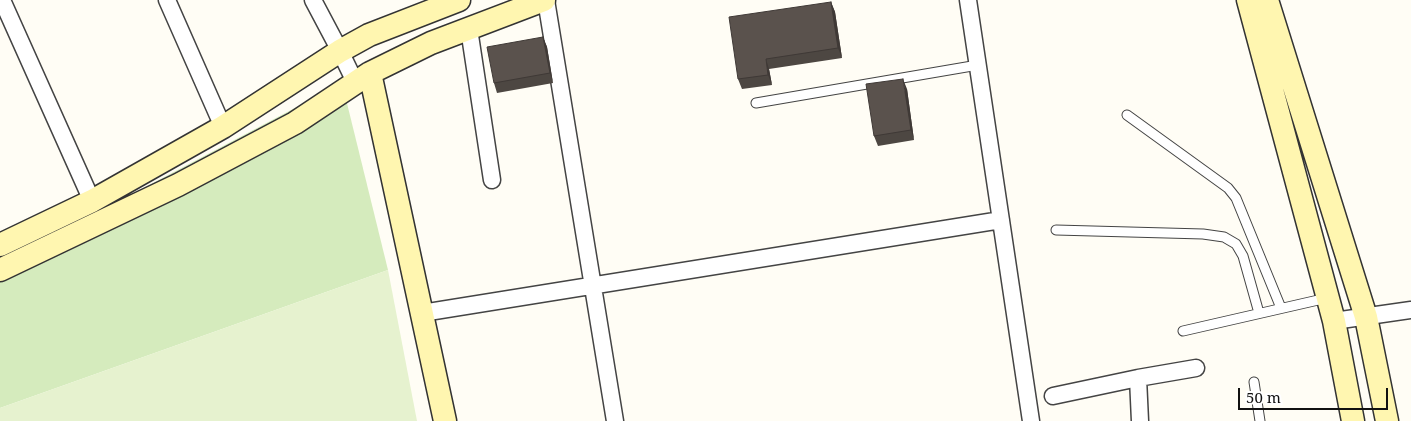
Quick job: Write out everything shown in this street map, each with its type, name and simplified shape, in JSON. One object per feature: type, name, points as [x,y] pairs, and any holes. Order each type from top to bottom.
[{"type":"street","points":[[2,0],[92,201]]},
{"type":"street","points":[[167,0],[223,127]]},
{"type":"street","points":[[313,0],[340,51],[363,78],[422,313],[445,421]]},
{"type":"street","points":[[0,245],[92,201],[223,127],[340,51],[369,35],[459,0]]},
{"type":"street","points":[[0,270],[178,186],[295,123],[363,78],[431,43],[545,0],[615,421]]},
{"type":"street","points":[[968,0],[1031,421]]},
{"type":"street","points":[[1248,0],[1334,321],[1353,421]]},
{"type":"street","points":[[1267,0],[1366,317],[1387,421]]},
{"type":"street","points":[[469,29],[492,180]]},
{"type":"street","points":[[422,313],[592,284],[1001,220]]},
{"type":"street","points":[[1334,321],[1411,310]]},
{"type":"street","points":[[1053,396],[1196,368]]},
{"type":"street","points":[[1138,378],[1140,421]]},
{"type":"lane","points":[[756,103],[978,65]]},
{"type":"lane","points":[[1127,115],[1228,188],[1236,198],[1281,308]]},
{"type":"lane","points":[[1056,230],[1202,234],[1224,237],[1236,244],[1243,256],[1259,313]]},
{"type":"lane","points":[[1183,331],[1327,298]]},
{"type":"lane","points":[[1254,382],[1260,421]]},
{"type":"green space","points":[[342,83],[388,270],[0,408],[0,264]]},
{"type":"green space","points":[[388,270],[417,421],[0,421],[0,408]]},
{"type":"building","points":[[831,2],[838,48],[766,59],[768,75],[738,79],[729,17]]},
{"type":"building","points":[[543,37],[550,73],[494,83],[487,47]]},
{"type":"building","points":[[903,79],[911,130],[874,136],[866,84]]}]
